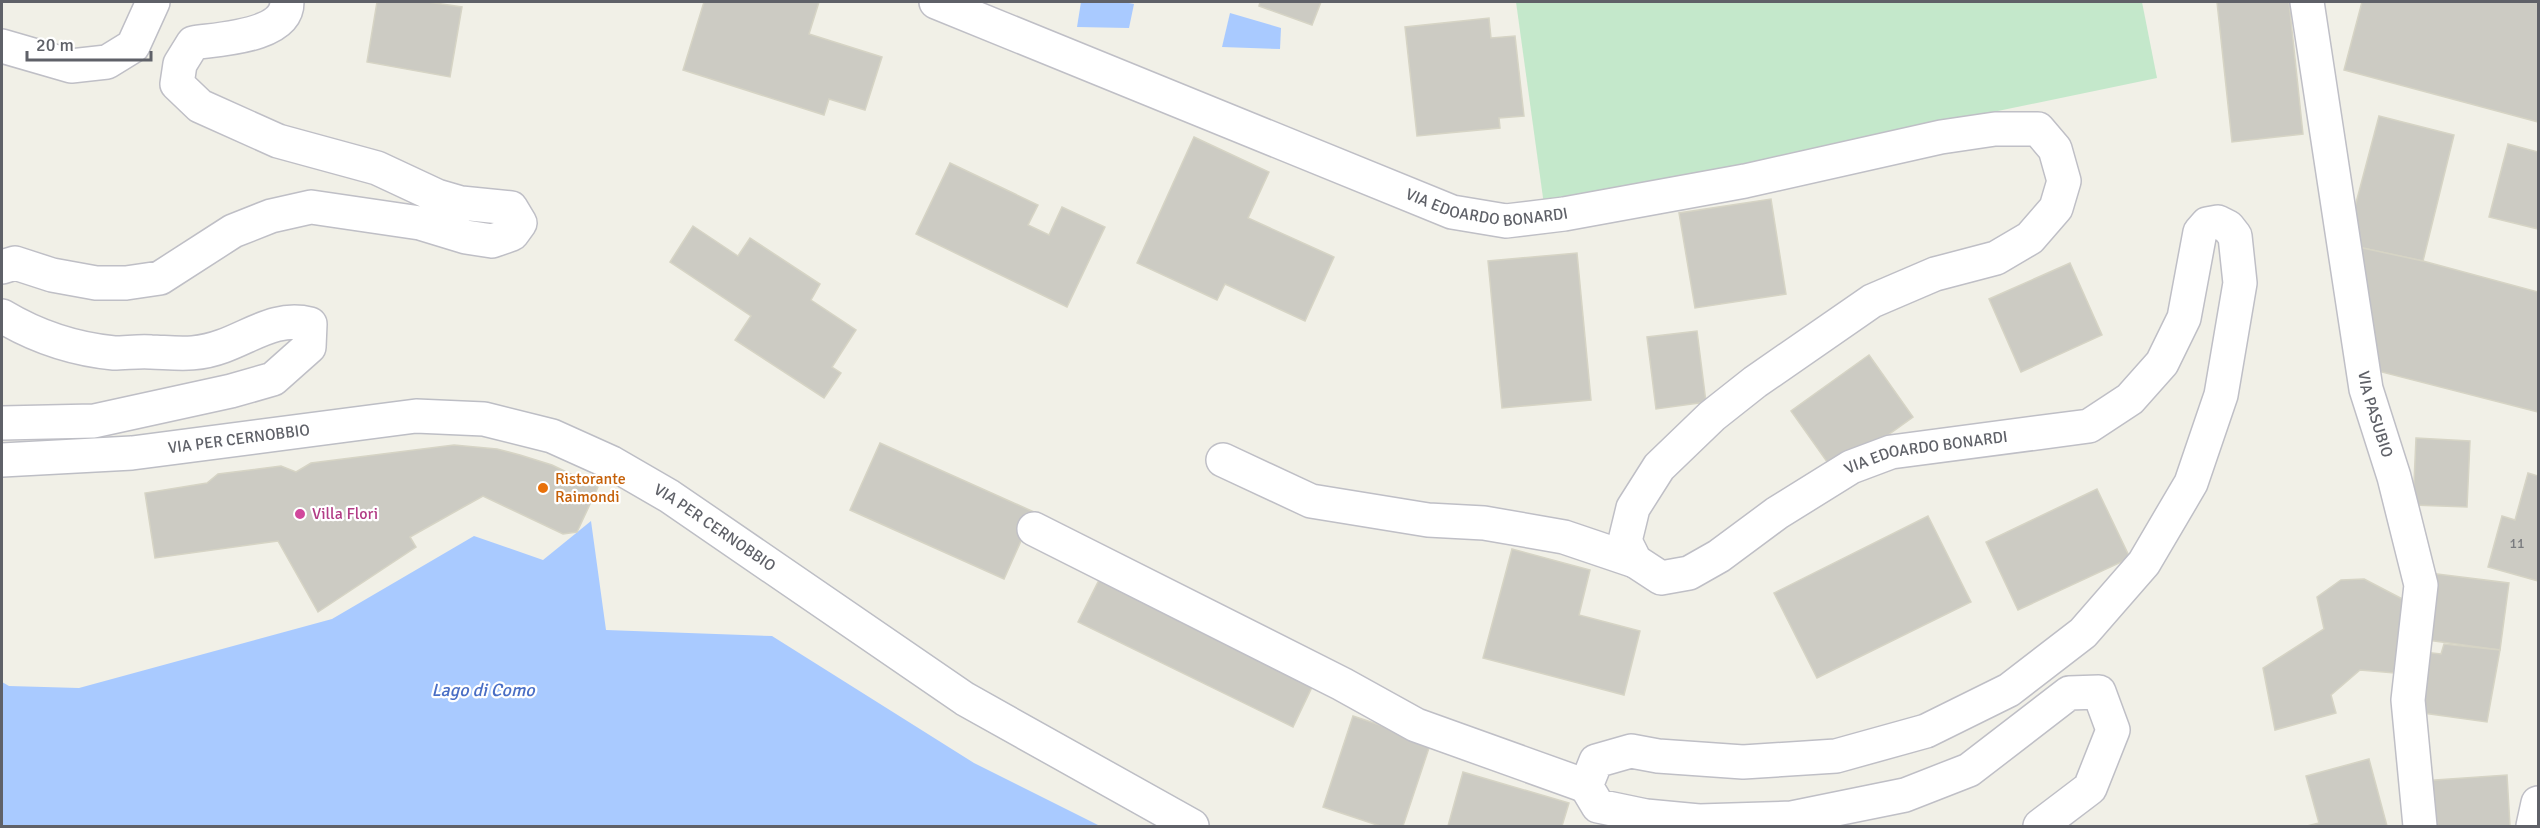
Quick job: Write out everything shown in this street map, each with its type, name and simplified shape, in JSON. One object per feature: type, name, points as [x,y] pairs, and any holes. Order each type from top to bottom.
[{"type":"street","points":[[2,46],[71,66],[107,62],[133,46],[153,2]]},
{"type":"street","points":[[2,267],[15,263],[52,275],[96,283],[126,283],[160,278],[233,231],[272,216],[311,207],[420,223],[466,237],[492,241],[512,234],[520,223],[511,208],[461,203],[445,199],[377,168],[278,141],[200,106],[177,84],[180,64],[193,43],[257,33],[276,23],[287,7],[286,2]]},
{"type":"street","name":"VIA EDOARDO BONARDI","points":[[936,2],[1452,212],[1506,221],[1564,214],[1745,181],[1941,137],[1995,129],[2037,129],[2055,149],[2064,181],[2056,208],[2030,238],[1996,258],[1935,274],[1872,301],[1804,346],[1712,417],[1659,467],[1633,507],[1625,541],[1635,561],[1661,578],[1689,573],[1719,556],[1777,513],[1851,466],[1891,452],[2089,426],[2130,399],[2162,363],[2184,318],[2200,232],[2207,224],[2218,222],[2228,227],[2235,236],[2240,283],[2223,384],[2191,483],[2144,563],[2083,633],[2009,690],[1926,731],[1836,756],[1743,762],[1658,756],[1631,751],[1596,761],[1586,786]]},
{"type":"street","name":"VIA PASUBIO","points":[[2307,2],[2366,389],[2394,477],[2421,585],[2408,700],[2420,826]]},
{"type":"street","points":[[2,316],[25,330],[61,344],[115,353],[150,351],[186,355],[224,346],[273,324],[296,320],[310,324],[309,348],[273,379],[94,421],[2,423]]},
{"type":"street","name":"VIA PER CERNOBBIO","points":[[2,460],[132,453],[416,416],[484,419],[552,436],[612,463],[669,496],[964,699],[1192,826]]},
{"type":"street","points":[[1223,460],[1311,501],[1364,511],[1484,524],[1552,535],[1635,561]]},
{"type":"street","points":[[1034,529],[1276,650],[1416,725],[1586,786],[1598,806],[1646,816],[1699,821],[1792,818],[1905,795],[1968,770],[2069,693],[2099,692],[2113,730],[2090,788],[2040,826]]},
{"type":"street","points":[[2532,826],[2538,803]]},
{"type":"green space","points":[[1516,2],[2142,2],[2157,78],[1544,205]]},
{"type":"water","points":[[1081,2],[1134,4],[1129,28],[1077,27]]},
{"type":"water","points":[[1230,13],[1281,28],[1280,49],[1222,47]]},
{"type":"water","name":"Lago di Como","points":[[591,521],[606,630],[772,636],[974,763],[1100,826],[2,826],[2,682],[9,686],[79,688],[332,619],[474,536],[543,560]]},
{"type":"building","points":[[377,2],[428,2],[462,7],[450,77],[367,62]]},
{"type":"building","points":[[704,2],[819,2],[809,34],[882,57],[865,110],[829,99],[824,115],[683,70]]},
{"type":"building","points":[[1260,2],[1321,2],[1312,25],[1259,6]]},
{"type":"building","points":[[2217,2],[2289,2],[2303,134],[2232,142]]},
{"type":"building","points":[[2362,2],[2538,2],[2538,122],[2344,70]]},
{"type":"building","points":[[1489,18],[1491,38],[1515,36],[1524,116],[1499,118],[1500,128],[1417,136],[1405,27]]},
{"type":"building","points":[[2379,116],[2454,135],[2423,261],[2358,247],[2352,218]]},
{"type":"building","points":[[1194,137],[1269,172],[1248,218],[1334,257],[1305,321],[1225,284],[1217,300],[1137,263]]},
{"type":"building","points":[[2508,144],[2538,152],[2538,229],[2489,217]]},
{"type":"building","points":[[950,163],[1038,205],[1028,225],[1049,235],[1062,207],[1105,227],[1067,307],[916,234]]},
{"type":"building","points":[[1771,199],[1786,294],[1695,308],[1679,213]]},
{"type":"building","points":[[693,226],[738,256],[750,238],[820,284],[811,300],[856,330],[832,367],[841,373],[824,398],[735,340],[751,316],[670,262]]},
{"type":"building","points":[[2358,247],[2423,261],[2538,292],[2538,412],[2370,369]]},
{"type":"building","points":[[1577,253],[1591,400],[1502,408],[1488,261]]},
{"type":"building","points":[[2070,263],[2102,335],[2021,372],[1989,299]]},
{"type":"building","points":[[1697,331],[1706,402],[1656,409],[1647,337]]},
{"type":"building","points":[[1869,355],[1913,417],[1835,473],[1791,411]]},
{"type":"building","points":[[2416,438],[2470,441],[2467,507],[2413,505]]},
{"type":"building","points":[[880,443],[1034,512],[1004,579],[850,510]]},
{"type":"building","name":"Villa Flori","points":[[454,445],[497,449],[520,455],[552,465],[598,487],[577,532],[563,534],[483,496],[410,537],[416,547],[318,612],[278,541],[155,558],[145,493],[207,483],[218,474],[281,466],[296,472],[311,463]]},
{"type":"building","points":[[2528,473],[2538,476],[2538,581],[2488,567],[2502,516],[2515,520]]},
{"type":"building","points":[[2097,489],[2130,558],[2018,610],[1986,542]]},
{"type":"building","points":[[1928,516],[1971,602],[1817,678],[1774,593]]},
{"type":"building","points":[[1512,549],[1590,570],[1579,615],[1640,631],[1624,695],[1483,658]]},
{"type":"building","points":[[2429,573],[2509,583],[2500,650],[2420,639]]},
{"type":"building","points":[[2364,579],[2412,604],[2406,674],[2360,670],[2331,695],[2336,713],[2275,730],[2263,668],[2324,629],[2317,597],[2341,580]]},
{"type":"building","points":[[1099,580],[1313,685],[1293,727],[1078,622]]},
{"type":"building","points":[[2444,644],[2500,650],[2487,722],[2416,712],[2424,652],[2441,654]]},
{"type":"building","points":[[1353,716],[1431,742],[1403,826],[1380,826],[1323,807]]},
{"type":"building","points":[[2369,759],[2387,826],[2307,826],[2319,823],[2306,776]]},
{"type":"building","points":[[1463,772],[1569,803],[1562,826],[1448,826]]},
{"type":"building","points":[[2507,775],[2510,826],[2424,826],[2421,781]]},
{"type":"place","name":"Ristorante Raimondi","points":[[543,488]]},
{"type":"place","name":"Villa Flori","points":[[300,514]]}]
